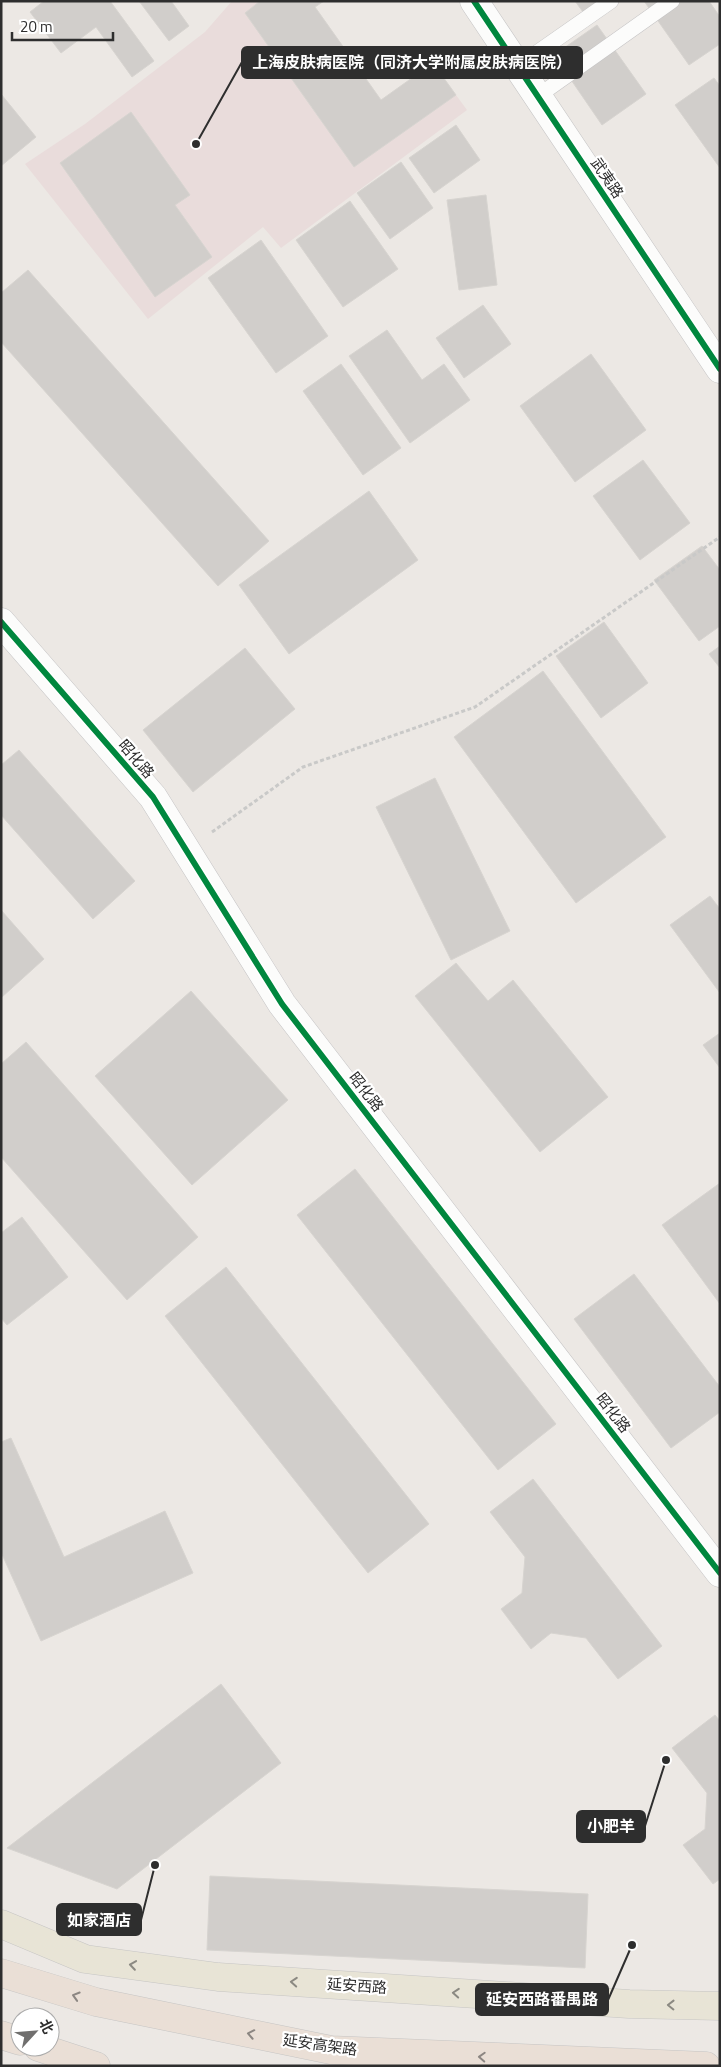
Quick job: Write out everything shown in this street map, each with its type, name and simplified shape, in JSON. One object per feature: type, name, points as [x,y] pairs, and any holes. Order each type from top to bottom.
[{"type":"highway","name":"延安高架路","points":[[1,1973],[96,2002],[331,2050],[706,2066]]},
{"type":"highway","points":[[60,2054],[96,2066]]},
{"type":"main road","name":"延安西路","points":[[1,1924],[85,1958],[218,1977],[629,2004],[720,2006]]},
{"type":"street","name":"武夷路","points":[[474,1],[720,369]]},
{"type":"street","name":"昭化路","points":[[1,622],[153,797],[282,1004],[720,1573]]},
{"type":"lane","points":[[518,66],[611,1]]},
{"type":"lane","points":[[538,96],[672,1]]},
{"type":"path","points":[[186,850],[304,766],[475,707],[720,537]]},
{"type":"shaded area","points":[[232,1],[260,1],[245,13],[354,167],[456,95],[467,110],[281,248],[263,227],[148,319],[25,164],[85,124],[205,32]]},
{"type":"building","points":[[44,1],[110,1],[154,61],[132,77],[96,27],[61,53],[30,12]]},
{"type":"building","points":[[139,1],[171,1],[189,26],[169,41]]},
{"type":"building","points":[[260,1],[324,1],[315,7],[381,100],[433,63],[456,95],[354,167],[245,13]]},
{"type":"building","points":[[575,1],[599,1],[583,12]]},
{"type":"building","points":[[644,1],[709,1],[720,17],[720,44],[689,65]]},
{"type":"building","points":[[597,25],[646,94],[602,125],[554,55]]},
{"type":"building","points":[[714,78],[720,86],[720,168],[675,105]]},
{"type":"building","points":[[1,94],[36,137],[1,166]]},
{"type":"building","points":[[131,112],[190,195],[175,205],[212,257],[155,297],[60,163]]},
{"type":"building","points":[[456,125],[480,160],[434,193],[409,158]]},
{"type":"building","points":[[401,162],[433,208],[390,239],[357,193]]},
{"type":"building","points":[[486,195],[497,285],[459,290],[447,200]]},
{"type":"building","points":[[350,201],[398,269],[343,307],[296,240]]},
{"type":"building","points":[[261,240],[328,336],[276,373],[208,278]]},
{"type":"building","points":[[28,270],[269,541],[218,586],[1,342],[1,293]]},
{"type":"building","points":[[483,305],[511,344],[464,378],[436,338]]},
{"type":"building","points":[[387,330],[422,380],[444,364],[470,400],[410,443],[349,356]]},
{"type":"building","points":[[591,354],[646,430],[575,482],[520,406]]},
{"type":"building","points":[[341,364],[401,448],[363,475],[303,391]]},
{"type":"building","points":[[643,460],[690,523],[640,560],[593,496]]},
{"type":"building","points":[[369,491],[418,560],[289,654],[239,585]]},
{"type":"building","points":[[702,546],[720,570],[720,626],[699,641],[654,580]]},
{"type":"building","points":[[604,622],[648,683],[601,718],[556,656]]},
{"type":"building","points":[[720,646],[720,668],[709,654]]},
{"type":"building","points":[[245,648],[295,709],[193,792],[143,730]]},
{"type":"building","points":[[543,671],[666,837],[576,903],[454,737]]},
{"type":"building","points":[[19,750],[135,881],[93,919],[1,815],[1,765]]},
{"type":"building","points":[[435,778],[510,931],[451,960],[376,807]]},
{"type":"building","points":[[710,896],[720,909],[720,993],[670,925]]},
{"type":"building","points":[[1,910],[44,959],[2,997],[1,996]]},
{"type":"building","points":[[456,963],[488,1001],[513,980],[608,1097],[540,1152],[415,996]]},
{"type":"building","points":[[191,991],[288,1100],[192,1185],[95,1076]]},
{"type":"building","points":[[720,1033],[720,1068],[703,1045]]},
{"type":"building","points":[[26,1042],[198,1237],[127,1300],[1,1157],[1,1064]]},
{"type":"building","points":[[355,1169],[556,1424],[498,1470],[297,1215]]},
{"type":"building","points":[[720,1183],[720,1304],[662,1225]]},
{"type":"building","points":[[22,1217],[68,1277],[7,1325],[1,1318],[1,1233]]},
{"type":"building","points":[[226,1267],[429,1524],[368,1573],[165,1316]]},
{"type":"building","points":[[634,1274],[720,1387],[720,1412],[671,1448],[574,1319]]},
{"type":"building","points":[[11,1438],[64,1557],[165,1511],[193,1573],[41,1641],[1,1552],[1,1442]]},
{"type":"building","points":[[533,1479],[662,1646],[618,1679],[586,1638],[551,1633],[531,1649],[501,1609],[522,1593],[525,1557],[490,1512]]},
{"type":"building","points":[[221,1684],[281,1763],[117,1889],[7,1848]]},
{"type":"building","points":[[715,1715],[720,1721],[720,1879],[713,1884],[683,1845],[705,1829],[707,1793],[672,1748]]},
{"type":"building","points":[[210,1876],[588,1894],[585,1968],[207,1950]]},
{"type":"cycle path","points":[[474,1],[720,369]]},
{"type":"cycle path","points":[[1,622],[153,797],[282,1004],[720,1573]]},
{"type":"place","name":"上海皮肤病医院（同济大学附属皮肤病医院）","points":[[196,144]]},
{"type":"place","name":"小肥羊","points":[[666,1760]]},
{"type":"place","name":"如家酒店","points":[[155,1865]]},
{"type":"place","name":"延安西路番禺路","points":[[632,1945]]}]
